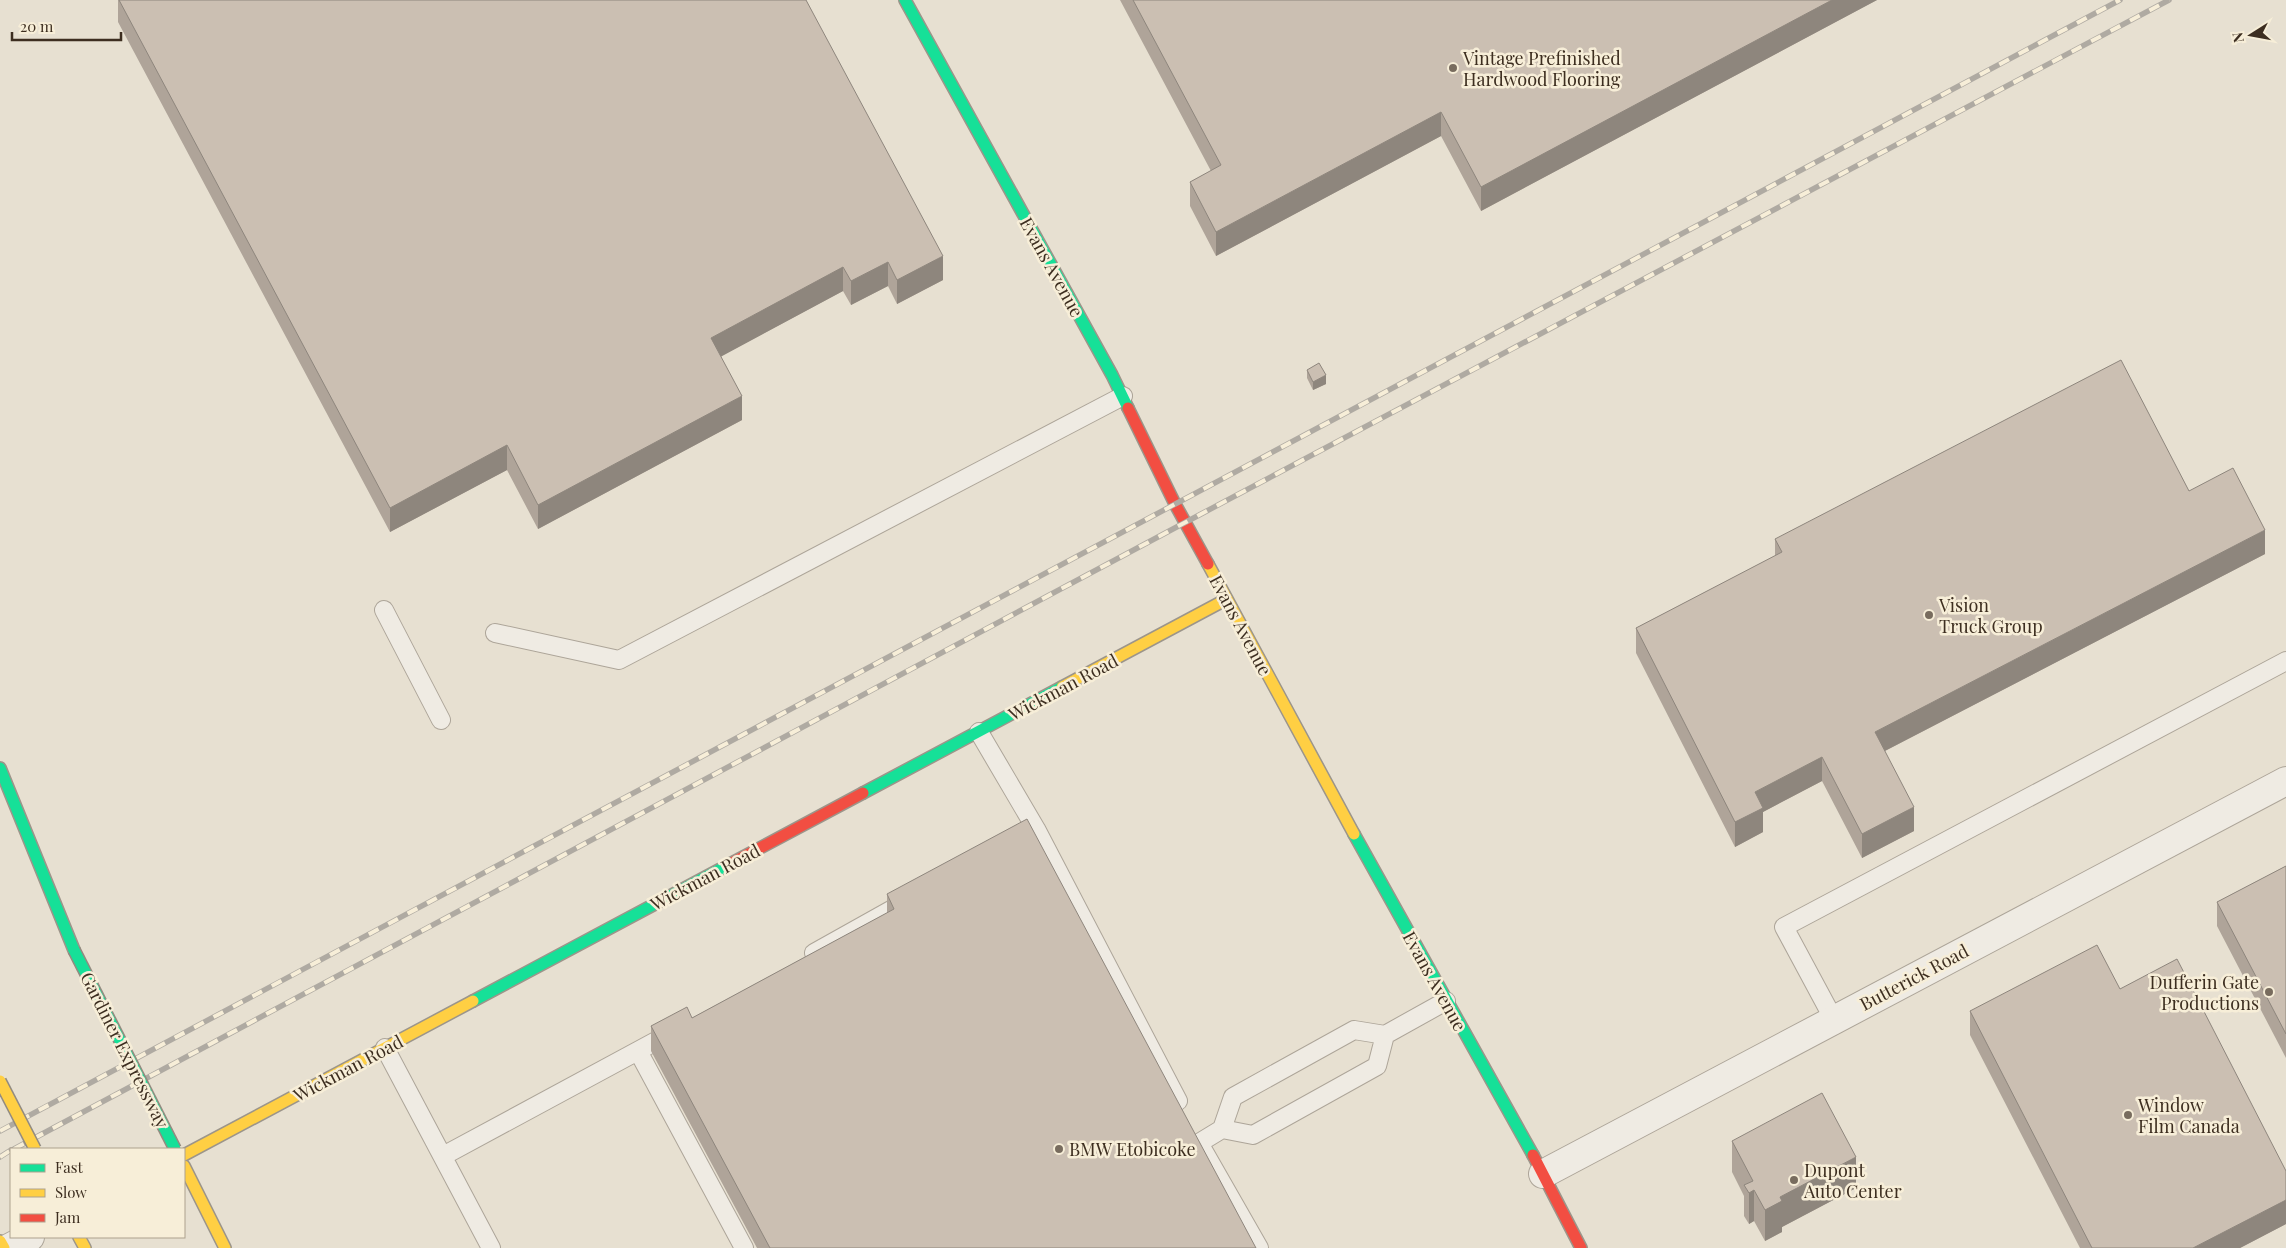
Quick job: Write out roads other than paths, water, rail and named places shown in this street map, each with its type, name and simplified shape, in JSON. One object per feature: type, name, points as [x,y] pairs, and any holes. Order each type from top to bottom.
[{"type":"main road","name":"Evans Avenue","points":[[905,0],[1123,396],[1176,504],[1227,599],[1446,1001],[1543,1174],[1581,1248]]},
{"type":"main road","name":"Wickman Road","points":[[185,1154],[1227,599]]},
{"type":"main road","name":"Gardiner Expressway","points":[[0,768],[74,950]]},
{"type":"main road","name":"Gardiner Expressway","points":[[4,811],[174,1148]]},
{"type":"main road","points":[[0,1081],[34,1148]]},
{"type":"main road","points":[[185,1168],[225,1248]]},
{"type":"main road","points":[[0,1241],[4,1248]]},
{"type":"street","name":"Butterick Road","points":[[1543,1174],[2286,781]]},
{"type":"street","points":[[9,1248],[28,1238]]},
{"type":"lane","points":[[495,633],[619,660],[1123,396]]},
{"type":"lane","points":[[384,610],[441,720]]},
{"type":"lane","points":[[1834,1020],[1784,927],[2286,661]]},
{"type":"lane","points":[[979,732],[1036,829],[1199,1143],[1259,1248]]},
{"type":"lane","points":[[1002,848],[1036,829]]},
{"type":"lane","points":[[798,961],[925,890]]},
{"type":"lane","points":[[1199,1143],[1222,1129],[1233,1097],[1354,1030],[1385,1035],[1446,1001]]},
{"type":"lane","points":[[443,1156],[689,1023]]},
{"type":"lane","points":[[1222,1129],[1252,1135],[1377,1066],[1385,1035]]},
{"type":"lane","points":[[385,1048],[491,1248]]},
{"type":"lane","points":[[638,1051],[744,1248]]},
{"type":"railway","points":[[0,1131],[2120,0]]},
{"type":"railway","points":[[16,1148],[1186,522],[2169,0]]},
{"type":"railway","points":[[0,1157],[10,1151]]},
{"type":"place","name":"Vintage Prefinished Hardwood Flooring","points":[[1453,68]]},
{"type":"place","name":"Vision Truck Group","points":[[1929,615]]},
{"type":"place","name":"Dufferin Gate Productions","points":[[2269,992]]},
{"type":"place","name":"Window Film Canada","points":[[2128,1115]]},
{"type":"place","name":"BMW Etobicoke","points":[[1059,1149]]},
{"type":"place","name":"Dupont Auto Center","points":[[1794,1180]]}]
